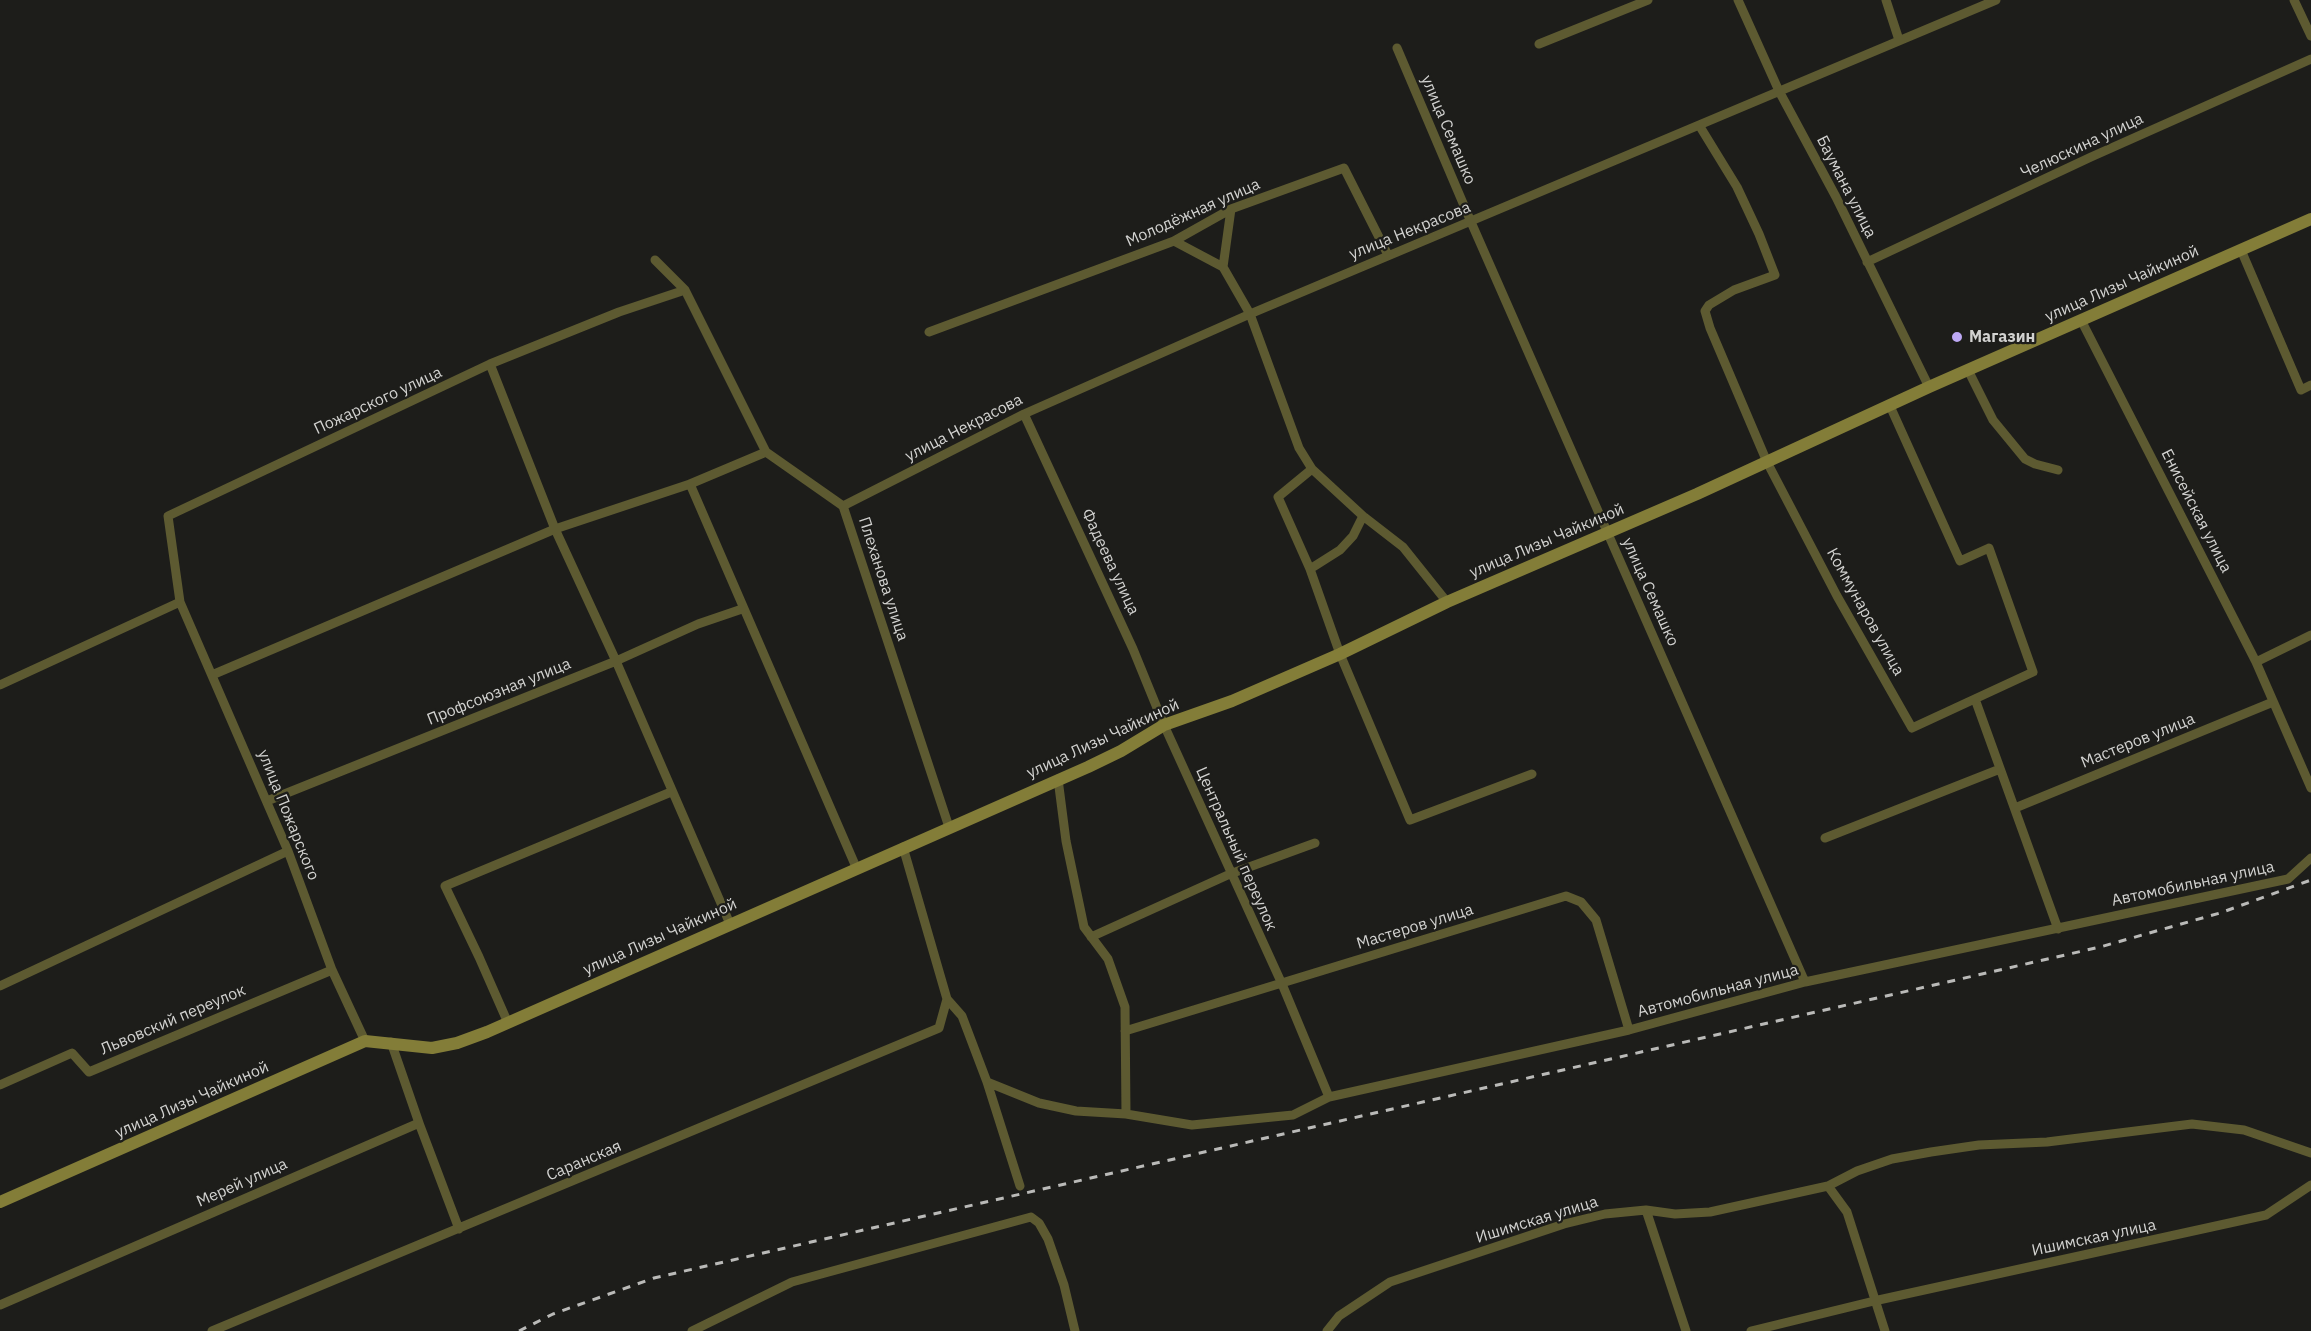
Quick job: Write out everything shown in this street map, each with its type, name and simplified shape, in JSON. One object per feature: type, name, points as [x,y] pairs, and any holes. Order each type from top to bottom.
[{"type":"street","points":[[1539,44],[1648,0]]},
{"type":"street","name":"Баумана улица","points":[[1738,0],[1779,91],[1868,262],[1929,387]]},
{"type":"street","points":[[1886,0],[1899,40]]},
{"type":"street","name":"улица Некрасова","points":[[843,506],[1024,414],[1250,314],[1996,0]]},
{"type":"street","points":[[2294,0],[2311,36]]},
{"type":"street","name":"улица Семашко","points":[[1397,48],[1804,982]]},
{"type":"street","name":"Челюскина улица","points":[[1868,262],[2091,157],[2311,59]]},
{"type":"street","name":"Коммунаров улица","points":[[1700,125],[1737,187],[1775,275],[1734,290],[1709,305],[1705,311],[1710,328],[1767,462],[1837,596],[1911,728],[2033,672],[1989,548],[1960,561],[1890,406]]},
{"type":"street","name":"Молодёжная улица","points":[[929,332],[1174,241],[1231,209],[1344,168],[1388,255]]},
{"type":"street","points":[[1223,267],[1231,209]]},
{"type":"street","name":"улица Лизы Чайкиной","points":[[0,1202],[365,1041],[432,1048],[457,1043],[508,1023],[1121,751],[1164,725],[1232,701],[1340,654],[1448,602],[1608,533],[1929,387],[2311,219]]},
{"type":"street","points":[[1174,241],[1223,267],[1250,314],[1299,448],[1312,470],[1363,516],[1403,547],[1448,602]]},
{"type":"street","points":[[2241,250],[2301,390],[2311,385]]},
{"type":"street","name":"Плеханова улица","points":[[655,260],[685,290],[766,452],[843,506],[949,827]]},
{"type":"street","name":"Пожарского улица","points":[[180,602],[168,516],[490,364],[619,312],[685,290]]},
{"type":"street","name":"Енисейская улица","points":[[2081,320],[2256,662],[2311,788]]},
{"type":"street","points":[[490,364],[555,529],[616,661],[730,924]]},
{"type":"street","points":[[1968,370],[1993,420],[2025,459],[2058,470]]},
{"type":"street","name":"Фадеева улица","points":[[1024,414],[1133,649],[1164,725]]},
{"type":"street","points":[[212,675],[555,529],[690,484],[766,452]]},
{"type":"street","points":[[1312,470],[1278,497],[1310,569],[1340,654],[1410,819],[1532,774]]},
{"type":"street","points":[[690,484],[742,609],[856,867]]},
{"type":"street","points":[[1310,569],[1340,550],[1353,536],[1363,516]]},
{"type":"street","points":[[0,685],[180,602]]},
{"type":"street","name":"улица Пожарского","points":[[180,602],[267,801],[332,970],[365,1041]]},
{"type":"street","name":"Профсоюзная улица","points":[[267,801],[616,661],[698,624],[742,609]]},
{"type":"street","points":[[2256,662],[2311,636]]},
{"type":"street","points":[[1975,699],[2058,929]]},
{"type":"street","name":"Мастеров улица","points":[[2015,808],[2273,702]]},
{"type":"street","name":"Центральный переулок","points":[[1164,725],[1281,984],[1329,1097]]},
{"type":"street","points":[[1825,838],[2000,769]]},
{"type":"street","points":[[1058,779],[1066,841],[1084,927],[1108,959],[1125,1007],[1126,1114]]},
{"type":"street","points":[[508,1023],[445,886],[671,792]]},
{"type":"street","points":[[1091,937],[1230,874],[1315,843]]},
{"type":"street","points":[[903,847],[947,999],[962,1016],[987,1082],[1020,1186]]},
{"type":"street","points":[[0,986],[288,851]]},
{"type":"street","name":"Автомобильная улица","points":[[987,1082],[1039,1103],[1076,1111],[1126,1114],[1192,1125],[1293,1115],[1329,1097],[1629,1030],[1804,982],[2288,879],[2311,858]]},
{"type":"street","name":"Мастеров улица","points":[[1125,1031],[1566,896],[1581,902],[1596,920],[1629,1030]]},
{"type":"street","name":"Львовский переулок","points":[[0,1085],[72,1053],[89,1072],[332,970]]},
{"type":"street","name":"Саранская","points":[[212,1331],[939,1028],[947,999]]},
{"type":"street","points":[[391,1042],[459,1229]]},
{"type":"street","name":"Мерей улица","points":[[0,1305],[419,1123]]},
{"type":"street","name":"Ишимская улица","points":[[1328,1331],[1339,1316],[1390,1282],[1564,1224],[1605,1214],[1646,1210],[1675,1214],[1710,1212],[1828,1186],[1857,1171],[1884,1162],[1930,1152],[1979,1145],[2047,1142],[2192,1124],[2244,1130],[2311,1153]]},
{"type":"street","name":"Ишимская улица","points":[[1751,1331],[1874,1301],[2266,1215],[2311,1185]]},
{"type":"street","points":[[1828,1186],[1847,1212],[1885,1331]]},
{"type":"street","points":[[1646,1210],[1686,1331]]},
{"type":"street","points":[[692,1331],[792,1282],[1031,1217],[1039,1223],[1048,1239],[1064,1285],[1075,1331]]},
{"type":"railway","points":[[519,1331],[553,1314],[654,1278],[2100,947],[2220,913],[2311,880]]},
{"type":"place","name":"Магазин","points":[[1957,337]]}]
